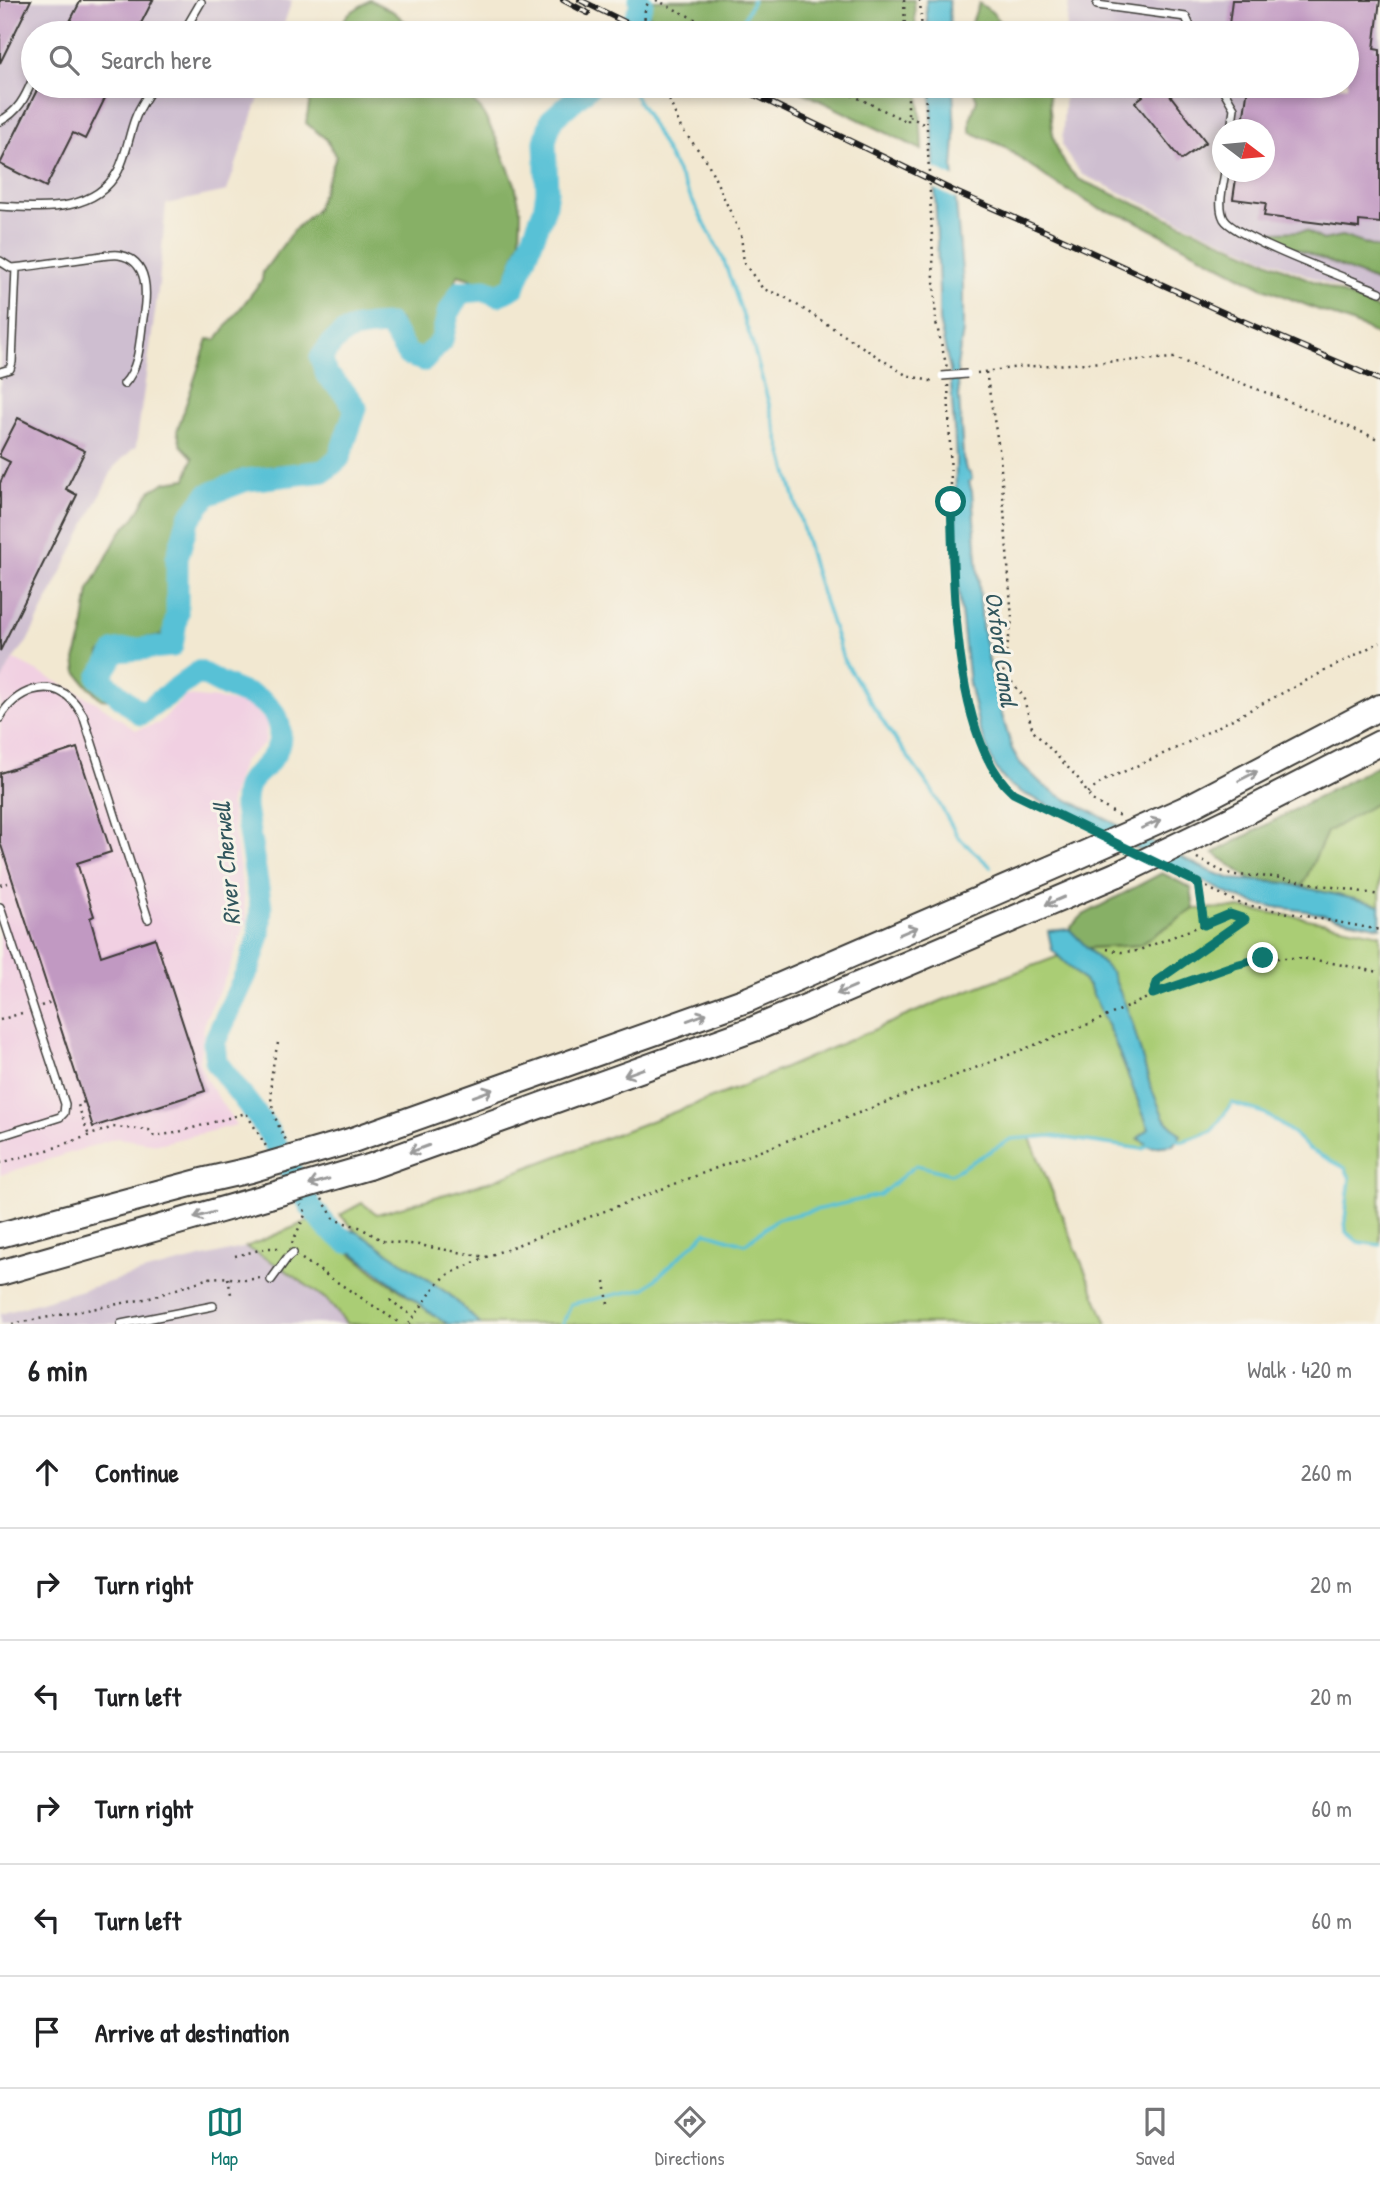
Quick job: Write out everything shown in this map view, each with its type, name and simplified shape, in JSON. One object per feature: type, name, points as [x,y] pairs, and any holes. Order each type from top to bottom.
[{"type":"highway","points":[[0,1220],[202,1181],[350,1141],[749,999],[1187,808],[1380,707]]},
{"type":"highway","points":[[0,1273],[369,1167],[754,1029],[1118,874],[1233,819],[1380,743]]},
{"type":"highway","points":[[0,1235],[202,1181]]},
{"type":"lane","points":[[190,21],[201,2]]},
{"type":"lane","points":[[1097,5],[1186,17],[1188,21]]},
{"type":"lane","points":[[0,121],[14,114],[24,98]]},
{"type":"lane","points":[[0,206],[51,208],[75,204],[100,191],[118,171],[136,116],[146,98]]},
{"type":"lane","points":[[1228,98],[1234,108],[1232,119]]},
{"type":"lane","points":[[1224,182],[1220,207],[1225,221],[1237,230],[1270,247],[1380,292]]},
{"type":"lane","points":[[0,261],[11,268],[116,255],[133,261],[144,276],[146,302],[135,366],[124,384]]},
{"type":"lane","points":[[0,372],[9,369],[12,362],[16,268]]},
{"type":"lane","points":[[946,376],[967,374]]},
{"type":"lane","points":[[0,718],[16,697],[33,689],[47,688],[74,701],[83,715],[148,919]]},
{"type":"lane","points":[[0,907],[65,1104],[64,1113],[60,1117],[0,1136]]},
{"type":"lane","points":[[274,1277],[293,1251]]},
{"type":"lane","points":[[121,1324],[213,1306]]},
{"type":"path","points":[[645,21],[645,8],[650,0]]},
{"type":"path","points":[[656,0],[699,21]]},
{"type":"path","points":[[904,0],[905,21]]},
{"type":"path","points":[[920,0],[921,21]]},
{"type":"path","points":[[668,98],[681,128],[707,161],[741,235],[744,263],[763,289],[783,296],[906,375],[930,381],[946,376]]},
{"type":"path","points":[[858,98],[908,122],[908,98]]},
{"type":"path","points":[[926,98],[936,322],[946,376],[954,577],[968,700],[982,745],[1001,782],[1013,793],[1099,835]]},
{"type":"path","points":[[909,116],[927,126]]},
{"type":"path","points":[[967,374],[1018,367],[1174,358],[1286,400],[1380,440]]},
{"type":"path","points":[[986,372],[1000,455],[1012,620],[1003,671],[1023,695],[1033,731],[1077,777],[1092,800],[1127,820]]},
{"type":"path","points":[[1087,794],[1103,782],[1183,745],[1380,642]]},
{"type":"path","points":[[1197,858],[1234,875],[1275,877],[1380,895]]},
{"type":"path","points":[[1161,865],[1241,904],[1380,930]]},
{"type":"path","points":[[0,885],[8,883]]},
{"type":"path","points":[[1198,883],[1204,925]]},
{"type":"path","points":[[1107,949],[1137,951],[1230,914],[1245,919],[1158,980],[1153,994]]},
{"type":"path","points":[[409,1324],[437,1284],[447,1275],[504,1249],[1094,1022],[1153,994],[1263,958],[1293,957],[1380,972]]},
{"type":"path","points":[[84,1102],[78,1105],[89,1136]]},
{"type":"path","points":[[0,1163],[113,1127],[149,1130],[154,1136],[175,1133],[246,1113]]},
{"type":"path","points":[[293,1251],[294,1239],[306,1213]]},
{"type":"path","points":[[235,1256],[268,1248],[293,1251],[401,1324]]},
{"type":"path","points":[[12,1324],[150,1298],[209,1278],[245,1280],[274,1277]]},
{"type":"path","points":[[228,1278],[231,1294]]},
{"type":"path","points":[[606,1281],[608,1304]]},
{"type":"path","points":[[390,1300],[414,1317]]},
{"type":"shaded area","points":[[0,0],[292,0],[285,21],[21,21],[21,98],[259,98],[227,191],[166,204],[159,284],[136,446],[114,467],[27,642],[13,659],[0,684]]},
{"type":"shaded area","points":[[1069,0],[1380,0],[1380,306],[1201,230],[1081,174],[1062,146],[1064,98],[1359,98],[1359,21],[1067,21]]},
{"type":"shaded area","points":[[13,659],[96,702],[136,730],[159,723],[186,696],[250,706],[267,722],[265,743],[243,761],[230,801],[247,920],[228,972],[205,1020],[199,1062],[206,1079],[236,1125],[158,1144],[117,1138],[0,1175],[0,683]]},
{"type":"shaded area","points":[[246,1247],[281,1267],[327,1300],[347,1324],[0,1324],[0,1314],[150,1270]]},
{"type":"green space","points":[[370,0],[394,12],[404,21],[343,21],[348,14]]},
{"type":"green space","points":[[646,0],[914,0],[915,21],[658,21],[650,17]]},
{"type":"green space","points":[[979,3],[999,21],[972,21]]},
{"type":"green space","points":[[310,98],[470,98],[481,109],[515,184],[521,213],[520,241],[504,284],[481,282],[458,275],[441,315],[437,339],[429,346],[411,350],[400,320],[390,319],[351,326],[328,339],[319,358],[322,372],[350,409],[348,423],[329,454],[315,466],[282,465],[239,471],[205,493],[179,525],[168,584],[169,616],[162,635],[117,643],[100,653],[96,682],[112,700],[101,699],[77,672],[75,660],[82,637],[89,590],[119,534],[135,517],[150,491],[166,482],[186,479],[193,458],[181,445],[177,431],[208,339],[216,340],[262,280],[263,272],[294,230],[316,210],[336,157],[327,140],[306,123]]},
{"type":"green space","points":[[815,98],[920,98],[922,150]]},
{"type":"green space","points":[[1049,98],[1056,147],[1061,158],[1078,179],[1380,310],[1380,337],[1261,287],[1130,218],[1098,208],[1053,182],[1003,146],[970,132],[970,120],[977,99]]},
{"type":"green space","points":[[1306,231],[1323,240],[1342,236],[1380,249],[1380,283],[1278,241],[1274,232]]},
{"type":"green space","points":[[1380,764],[1380,905],[1285,883],[1251,880],[1214,853]]},
{"type":"green space","points":[[1380,764],[1380,801],[1327,832],[1302,887],[1251,880],[1214,853]]},
{"type":"green space","points":[[1162,873],[1191,888],[1194,909],[1139,945],[1087,948],[1069,929],[1083,915]]},
{"type":"green space","points":[[1239,908],[1380,934],[1380,1245],[1358,1242],[1346,1232],[1350,1178],[1345,1168],[1309,1149],[1293,1133],[1264,1113],[1232,1103],[1212,1131],[1183,1141],[1177,1140],[1181,1135],[1164,1118],[1087,948],[1139,945],[1194,909]]},
{"type":"green space","points":[[1059,956],[1089,986],[1114,1040],[1149,1129],[1139,1139],[1148,1145],[1142,1149],[1051,1136],[1030,1138],[1107,1324],[480,1324],[450,1295],[357,1232],[340,1215],[362,1203],[377,1214],[494,1180],[738,1088],[943,1000]]},
{"type":"green space","points":[[311,1220],[375,1273],[448,1324],[347,1324],[327,1300],[281,1267],[246,1247]]},
{"type":"water","points":[[926,0],[949,0],[950,21],[927,21]]},
{"type":"water","points":[[931,98],[953,98],[953,168],[963,283],[963,331],[957,366],[963,457],[966,470],[972,479],[969,482],[982,626],[994,687],[1012,749],[1020,763],[1058,795],[1209,871],[1231,879],[1285,883],[1380,905],[1380,927],[1306,911],[1260,905],[1231,895],[1025,794],[1008,784],[1001,776],[979,727],[969,683],[955,558],[956,457],[950,370],[939,321]]},
{"type":"water","points":[[1069,929],[1112,973],[1131,1018],[1150,1085],[1164,1118],[1181,1135],[1173,1145],[1151,1147],[1138,1138],[1149,1129],[1114,1040],[1089,986],[1052,950],[1048,931]]},
{"type":"water","points":[[311,1220],[357,1232],[375,1243],[450,1295],[480,1324],[448,1324]]},
{"type":"pier","points":[[930,166],[957,179],[958,200],[931,187]]},
{"type":"building","points":[[0,0],[31,0],[0,63]]},
{"type":"building","points":[[81,0],[153,0],[142,21],[70,21]]},
{"type":"building","points":[[1232,0],[1380,0],[1374,49],[1380,50],[1380,223],[1359,221],[1359,228],[1264,216],[1266,203],[1233,199],[1236,182],[1275,182],[1275,119],[1244,119],[1246,98],[1359,98],[1359,21],[1229,21]]},
{"type":"building","points":[[33,98],[105,98],[85,139],[73,133],[46,187],[0,164]]},
{"type":"building","points":[[1140,98],[1172,98],[1206,142],[1181,160],[1135,102]]},
{"type":"building","points":[[18,418],[85,451],[66,489],[77,495],[0,651],[0,483],[10,462],[0,457],[0,453]]},
{"type":"building","points":[[77,748],[111,852],[77,863],[94,916],[90,918],[101,956],[155,938],[205,1091],[93,1127],[0,842],[0,773]]},
{"type":"waterway","name":"River Cherwell","points":[[634,21],[642,3],[640,0]]},
{"type":"waterway","points":[[743,21],[753,0]]},
{"type":"waterway","name":"River Cherwell","points":[[347,1242],[328,1228],[312,1208],[265,1126],[216,1062],[214,1043],[249,968],[259,935],[261,907],[245,797],[249,783],[277,750],[280,733],[276,717],[266,704],[253,696],[199,672],[141,714],[99,678],[116,651],[172,646],[177,614],[177,558],[188,520],[207,495],[246,480],[324,471],[339,458],[356,408],[327,375],[321,358],[336,340],[350,330],[389,325],[408,355],[424,360],[442,340],[448,314],[461,292],[485,290],[498,295],[514,287],[544,210],[547,191],[545,142],[551,120],[576,98]]},
{"type":"waterway","points":[[636,98],[723,258],[752,342],[814,569],[844,661],[931,789],[958,837],[991,867]]},
{"type":"waterway","points":[[1175,1139],[1183,1141],[1212,1131],[1232,1103],[1264,1113],[1293,1133],[1309,1149],[1345,1168],[1350,1178],[1346,1232],[1358,1242],[1380,1245]]},
{"type":"waterway","points":[[563,1324],[571,1304],[646,1288],[706,1232],[745,1244],[777,1219],[880,1195],[916,1165],[951,1174],[1011,1139],[1051,1136],[1142,1149],[1149,1144]]},
{"type":"railway","points":[[563,0],[588,13]]},
{"type":"railway","points":[[580,0],[623,21]]},
{"type":"railway","points":[[761,98],[958,193],[1380,380]]},
{"type":"route","points":[[951,502],[960,647],[968,700],[982,745],[1001,782],[1013,793],[1198,883],[1204,925],[1230,914],[1245,919],[1158,980],[1153,994],[1263,958]]},
{"type":"water label","name":"Oxford Canal","points":[[1002,649]]}]
